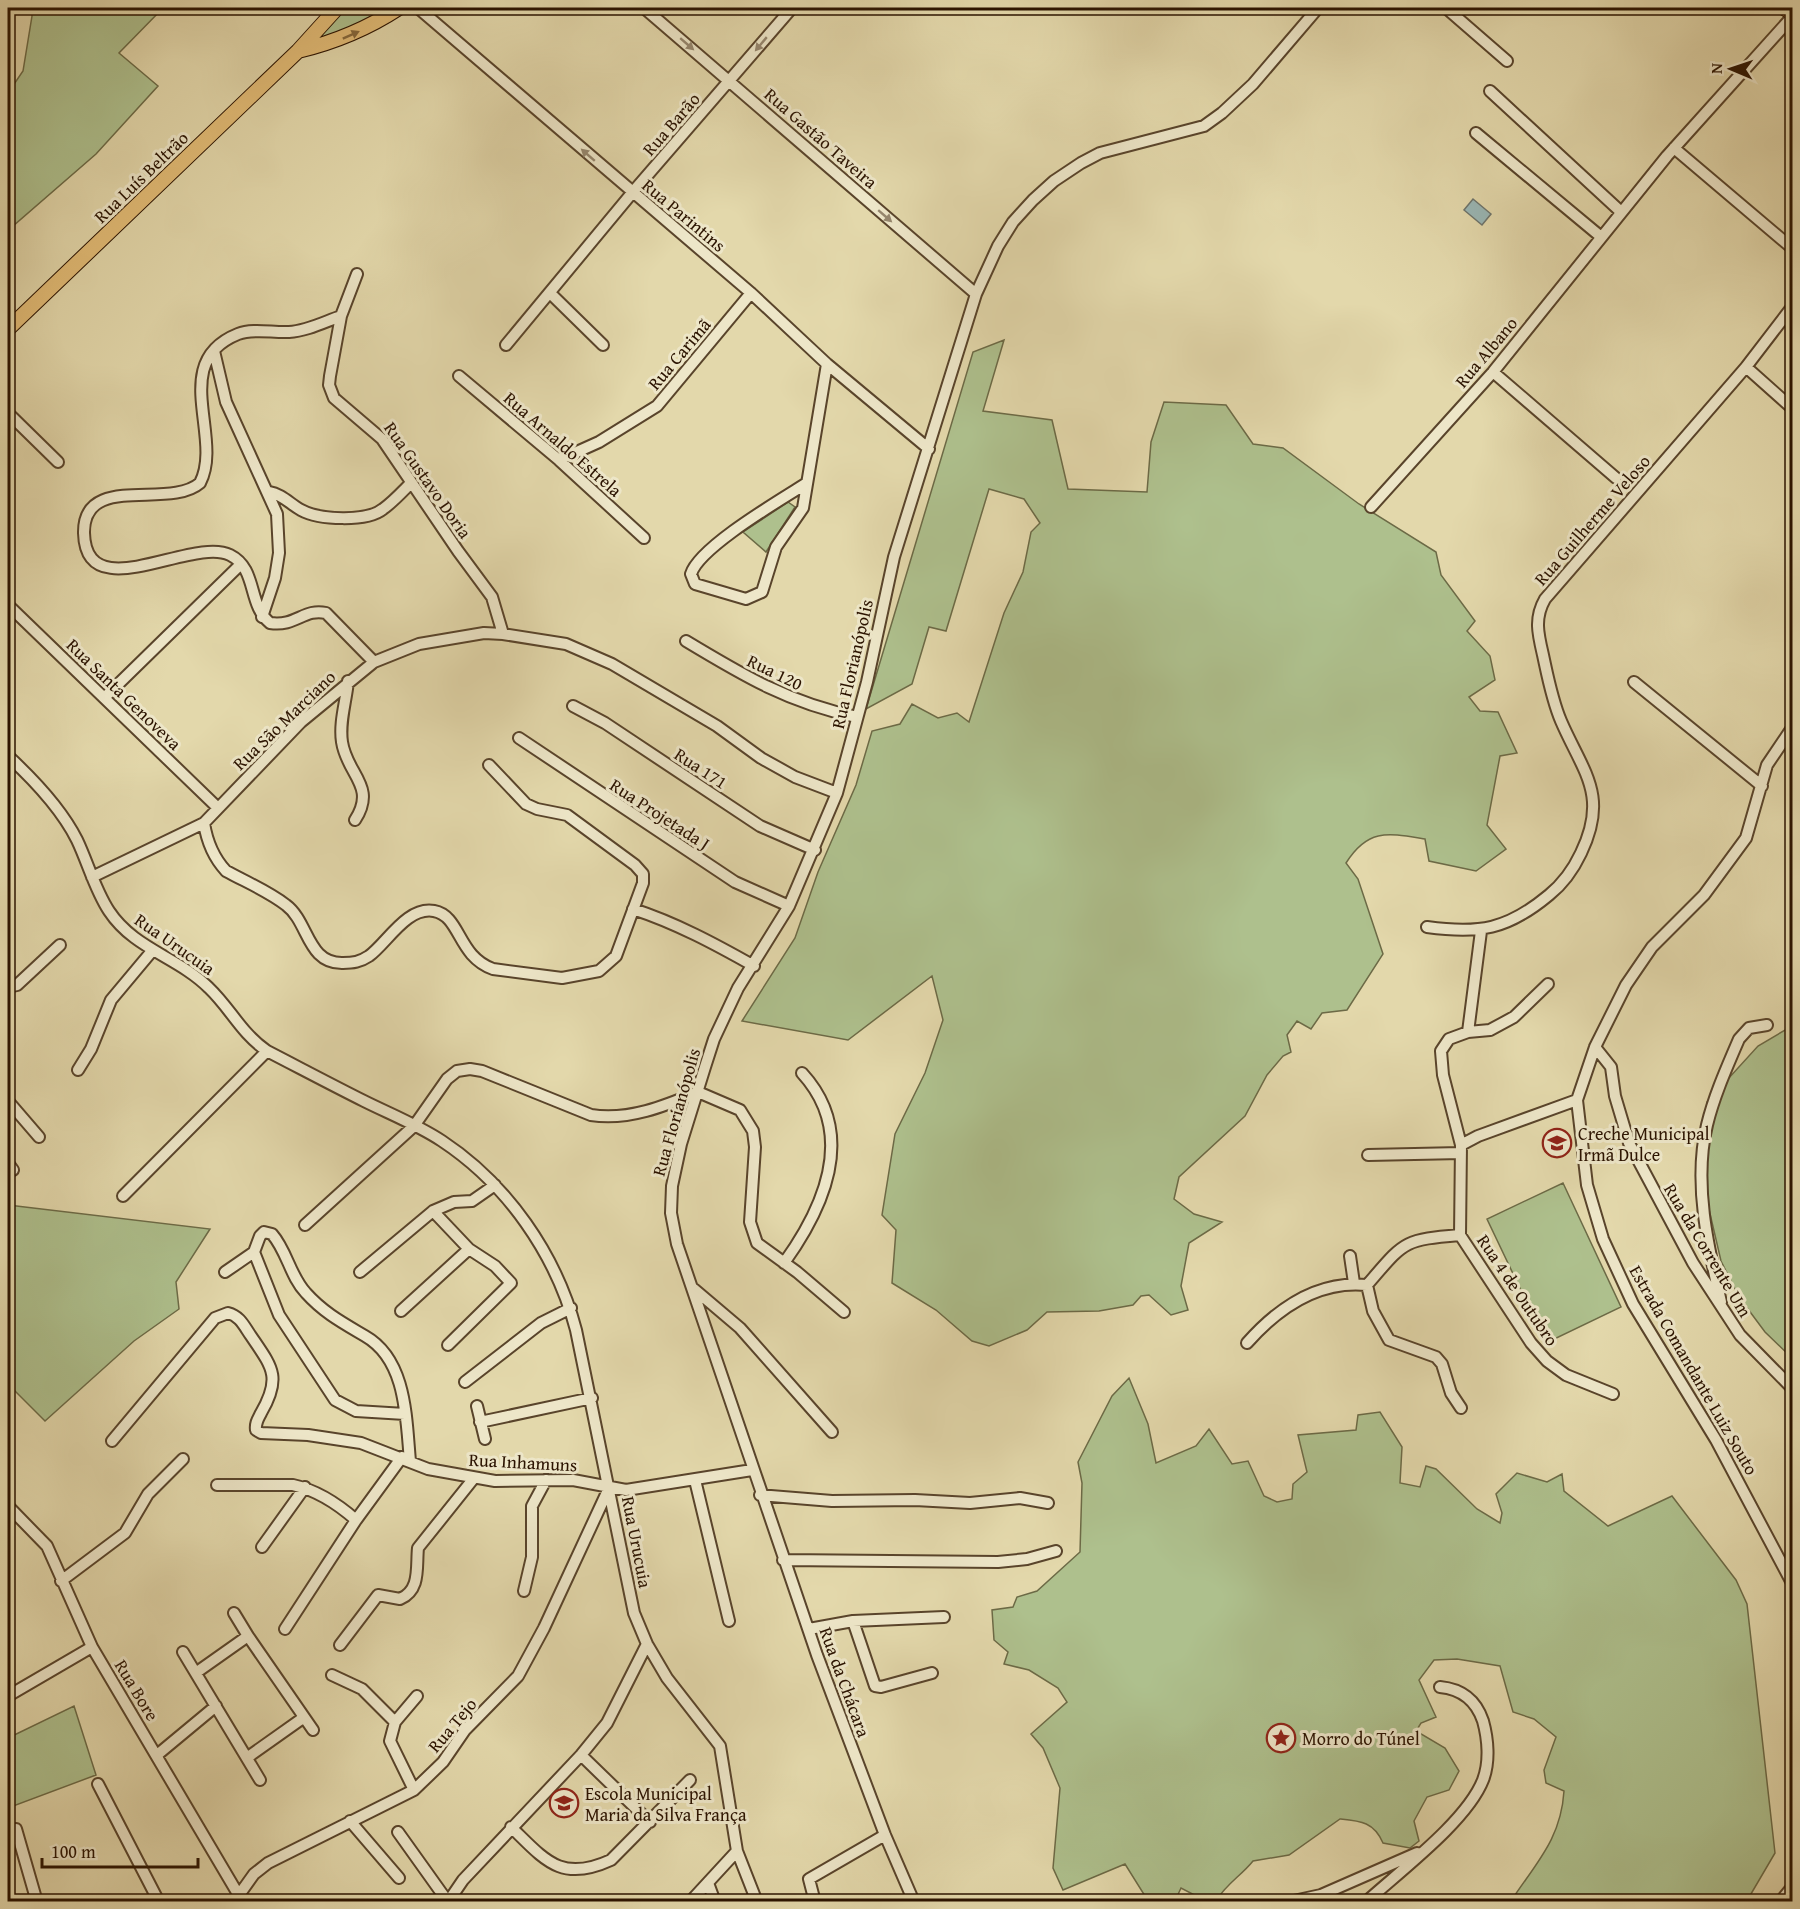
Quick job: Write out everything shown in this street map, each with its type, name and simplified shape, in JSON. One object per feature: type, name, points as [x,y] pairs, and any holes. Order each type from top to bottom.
[{"type":"main road","name":"Rua Luís Beltrão","points":[[316,40],[337,8]]},
{"type":"main road","name":"Rua Luís Beltrão","points":[[8,329],[298,51],[316,40],[370,26],[399,8]]},
{"type":"main road","points":[[1784,8],[1792,15]]},
{"type":"street","name":"Rua Parintins","points":[[418,8],[751,293],[827,364],[929,449]]},
{"type":"street","name":"Rua Gastão Taveira","points":[[644,8],[976,294]]},
{"type":"street","name":"Rua Barão","points":[[506,345],[551,294],[632,193],[792,8]]},
{"type":"street","name":"Rua Florianópolis","points":[[752,1470],[694,1288],[677,1244],[671,1213],[672,1186],[681,1144],[714,1039],[738,988],[754,966],[789,906],[815,850],[837,793],[894,557],[976,294],[998,246],[1013,222],[1054,181],[1100,153],[1204,126],[1253,84],[1318,8]]},
{"type":"street","points":[[1446,8],[1506,61]]},
{"type":"street","name":"Rua Albano","points":[[1371,507],[1492,372],[1620,211],[1792,15]]},
{"type":"street","points":[[1490,91],[1620,211]]},
{"type":"street","points":[[1476,133],[1600,236]]},
{"type":"street","points":[[1674,148],[1792,248]]},
{"type":"street","name":"Rua Gustavo Doria","points":[[357,274],[341,316],[331,361],[329,386],[334,398],[382,439],[492,597],[503,634]]},
{"type":"street","name":"Rua Carimã","points":[[560,460],[599,442],[657,406],[751,293]]},
{"type":"street","points":[[551,294],[603,345]]},
{"type":"street","name":"Rua Guilherme Veloso","points":[[1427,927],[1481,931],[1507,923],[1539,904],[1565,882],[1587,841],[1595,813],[1586,772],[1561,721],[1551,692],[1536,619],[1539,610],[1545,599],[1746,368],[1792,307]]},
{"type":"street","points":[[341,316],[305,329],[239,333],[221,343],[204,366],[201,388],[205,470],[200,483],[184,492],[106,499],[95,505],[87,515],[84,537],[90,554],[96,562],[119,570],[205,553],[230,555],[247,572],[254,600],[262,617],[270,623],[289,624],[312,612],[326,613],[374,662]]},
{"type":"street","points":[[214,351],[226,402],[269,492],[277,514],[280,535],[275,578],[262,617]]},
{"type":"street","points":[[807,483],[731,534],[697,563],[691,574],[695,584],[746,599],[762,592],[776,547],[803,508],[827,364]]},
{"type":"street","points":[[1746,368],[1792,408]]},
{"type":"street","points":[[1492,372],[1616,478]]},
{"type":"street","name":"Rua Arnaldo Estrela","points":[[459,376],[560,460],[644,538]]},
{"type":"street","points":[[8,412],[58,462]]},
{"type":"street","points":[[269,492],[276,493],[302,511],[333,519],[382,511],[411,483]]},
{"type":"street","points":[[105,698],[241,564]]},
{"type":"street","name":"Rua Santa Genoveva","points":[[8,605],[218,807]]},
{"type":"street","name":"Rua São Marciano","points":[[93,877],[204,823],[301,722],[348,681],[374,662],[419,644],[484,633],[566,644],[612,664],[717,726],[761,758],[795,777],[837,793]]},
{"type":"street","name":"Rua 120","points":[[686,641],[784,697],[823,710],[857,717]]},
{"type":"street","points":[[348,681],[341,727],[342,744],[360,783],[364,801],[355,820]]},
{"type":"street","points":[[1634,682],[1762,786]]},
{"type":"street","name":"Rua 171","points":[[573,706],[604,723],[760,826],[815,850]]},
{"type":"street","name":"Estrada Comandante Luiz Souto","points":[[1792,728],[1767,765],[1746,838],[1704,895],[1652,946],[1626,985],[1595,1047],[1577,1100],[1587,1185],[1603,1239],[1633,1304],[1721,1450],[1792,1583]]},
{"type":"street","name":"Rua Projetada J","points":[[519,738],[735,882],[789,906]]},
{"type":"street","name":"Rua Urucuia","points":[[8,756],[45,794],[63,817],[76,839],[108,910],[123,929],[152,951],[190,972],[210,988],[248,1037],[267,1051],[442,1141],[495,1185],[516,1207],[537,1239],[571,1308],[592,1398],[634,1613],[647,1644],[667,1678],[720,1746],[737,1851],[754,1889],[757,1902]]},
{"type":"street","points":[[204,823],[211,849],[226,871],[286,905],[295,913],[314,950],[323,958],[338,963],[357,963],[366,959],[414,915],[434,911],[448,918],[464,947],[483,966],[562,978],[586,975],[609,965],[616,956],[643,883],[640,869],[567,815],[526,804],[489,765]]},
{"type":"street","points":[[633,909],[660,917],[714,943],[754,966]]},
{"type":"street","points":[[1481,931],[1468,1032],[1490,1030],[1514,1017],[1548,984]]},
{"type":"street","points":[[8,987],[17,985],[60,945]]},
{"type":"street","points":[[78,1070],[91,1049],[111,1000],[152,951]]},
{"type":"street","points":[[1723,1311],[1710,1247],[1702,1177],[1706,1127],[1739,1039],[1749,1028],[1767,1025]]},
{"type":"street","name":"Rua 4 de Outubro","points":[[1468,1032],[1449,1039],[1441,1051],[1443,1075],[1461,1149],[1460,1234],[1531,1343],[1547,1361],[1566,1375],[1613,1394]]},
{"type":"street","name":"Rua da Corrente Um","points":[[1595,1047],[1611,1067],[1615,1096],[1629,1143],[1664,1212],[1723,1311],[1740,1335],[1792,1388]]},
{"type":"street","points":[[123,1196],[267,1051]]},
{"type":"street","points":[[305,1225],[414,1126],[447,1079],[457,1071],[470,1069],[504,1078],[591,1114],[610,1118],[632,1114],[698,1092],[740,1110],[749,1121],[753,1131],[755,1147],[751,1188],[752,1234],[765,1251],[784,1263],[844,1312]]},
{"type":"street","points":[[784,1263],[803,1237],[826,1185],[831,1165],[832,1135],[824,1104],[802,1073]]},
{"type":"street","points":[[1368,1155],[1461,1149],[1478,1136],[1577,1100]]},
{"type":"street","points":[[8,1101],[39,1137]]},
{"type":"street","points":[[360,1272],[433,1211],[454,1202],[472,1201],[495,1185]]},
{"type":"street","points":[[433,1211],[469,1249],[510,1279],[510,1285],[448,1345]]},
{"type":"street","points":[[225,1272],[255,1252],[260,1236],[264,1232],[272,1234],[298,1285],[307,1295],[332,1318],[378,1346],[397,1373],[405,1414],[406,1459],[356,1520],[285,1629]]},
{"type":"street","points":[[1368,1285],[1394,1254],[1409,1241],[1460,1234]]},
{"type":"street","points":[[401,1311],[469,1249]]},
{"type":"street","points":[[255,1252],[286,1328],[335,1400],[356,1411],[405,1414]]},
{"type":"street","points":[[1350,1256],[1353,1284]]},
{"type":"street","points":[[1247,1343],[1268,1319],[1285,1306],[1310,1293],[1353,1284],[1368,1285]]},
{"type":"street","points":[[1368,1285],[1373,1311],[1389,1340],[1436,1357],[1442,1364],[1451,1393],[1461,1408]]},
{"type":"street","points":[[694,1288],[740,1328],[832,1432]]},
{"type":"street","points":[[465,1382],[541,1323],[571,1308]]},
{"type":"street","name":"Rua Inhamuns","points":[[112,1441],[215,1318],[228,1313],[238,1318],[269,1362],[273,1374],[272,1393],[255,1424],[256,1430],[261,1433],[308,1435],[361,1443],[428,1469],[495,1481],[573,1480],[626,1490],[752,1470]]},
{"type":"street","points":[[480,1422],[592,1398]]},
{"type":"street","points":[[477,1406],[485,1439]]},
{"type":"street","points":[[61,1581],[125,1533],[148,1494],[183,1459]]},
{"type":"street","name":"Rua da Chácara","points":[[752,1470],[885,1835],[914,1902]]},
{"type":"street","points":[[340,1645],[376,1597],[383,1594],[399,1599],[412,1589],[419,1567],[418,1548],[474,1478]]},
{"type":"street","points":[[524,1591],[532,1557],[532,1506],[546,1480]]},
{"type":"street","points":[[695,1480],[729,1621]]},
{"type":"street","points":[[217,1485],[305,1487],[356,1520]]},
{"type":"street","points":[[262,1547],[305,1487]]},
{"type":"street","name":"Rua Tejo","points":[[236,1898],[254,1874],[268,1863],[414,1790],[442,1762],[465,1730],[518,1676],[544,1628],[609,1488]]},
{"type":"street","points":[[760,1495],[832,1501],[915,1500],[970,1503],[1020,1498],[1048,1503]]},
{"type":"street","name":"Rua Bore","points":[[8,1506],[47,1546],[92,1647],[157,1755],[236,1898]]},
{"type":"street","points":[[783,1560],[998,1562],[1026,1559],[1056,1551]]},
{"type":"street","points":[[234,1613],[313,1730]]},
{"type":"street","points":[[809,1629],[853,1621],[944,1617]]},
{"type":"street","points":[[853,1621],[873,1682],[878,1687],[932,1673]]},
{"type":"street","points":[[197,1672],[248,1636]]},
{"type":"street","points":[[398,1832],[448,1902],[463,1880],[581,1755],[608,1723],[647,1644]]},
{"type":"street","points":[[8,1696],[92,1647]]},
{"type":"street","points":[[183,1652],[260,1780]]},
{"type":"street","points":[[332,1675],[362,1689],[395,1722]]},
{"type":"street","points":[[1366,1902],[1423,1851],[1474,1796],[1484,1778],[1487,1733],[1481,1716],[1463,1692],[1440,1687]]},
{"type":"street","points":[[414,1790],[390,1741],[395,1722],[417,1696]]},
{"type":"street","points":[[157,1755],[216,1706]]},
{"type":"street","points":[[248,1757],[303,1718]]},
{"type":"street","points":[[581,1755],[650,1822]]},
{"type":"street","points":[[511,1827],[548,1862],[561,1868],[577,1869],[612,1860],[690,1780]]},
{"type":"street","points":[[98,1784],[159,1902]]},
{"type":"street","points":[[350,1821],[399,1878]]},
{"type":"street","points":[[15,1829],[37,1902]]},
{"type":"street","points":[[815,1902],[809,1878],[885,1835]]},
{"type":"street","points":[[690,1902],[737,1851]]},
{"type":"street","points":[[1289,1902],[1321,1895],[1423,1851]]},
{"type":"street","points":[[708,1883],[715,1902]]},
{"type":"street","points":[[1780,1902],[1792,1887]]},
{"type":"green space","points":[[31,8],[163,8],[119,53],[158,86],[96,154],[12,227],[8,242],[8,93],[23,71],[32,16]]},
{"type":"green space","points":[[336,8],[399,8],[299,51]]},
{"type":"green space","points":[[1004,340],[983,411],[1052,420],[1068,489],[1147,492],[1151,442],[1164,402],[1226,405],[1253,444],[1283,448],[1359,504],[1436,552],[1441,575],[1475,621],[1467,631],[1490,656],[1495,680],[1469,697],[1480,711],[1498,712],[1517,753],[1500,756],[1487,825],[1506,849],[1476,871],[1429,861],[1425,839],[1400,835],[1371,838],[1354,852],[1346,863],[1358,879],[1383,954],[1347,1010],[1322,1013],[1311,1029],[1297,1021],[1287,1035],[1291,1052],[1283,1056],[1267,1075],[1245,1116],[1179,1177],[1174,1199],[1194,1214],[1222,1222],[1189,1243],[1181,1286],[1188,1310],[1171,1315],[1149,1295],[1141,1296],[1133,1305],[1099,1311],[1047,1312],[1027,1330],[989,1346],[972,1341],[936,1310],[892,1283],[896,1230],[882,1215],[895,1134],[925,1073],[943,1020],[932,976],[848,1040],[742,1021],[795,938],[818,872],[856,785],[872,731],[900,724],[912,704],[938,718],[957,713],[969,722],[1004,613],[1023,572],[1031,532],[1040,523],[1024,499],[989,489],[946,631],[929,627],[912,684],[866,709],[973,352]]},
{"type":"green space","points":[[788,502],[795,507],[766,552],[743,532]]},
{"type":"green space","points":[[1792,1026],[1792,1358],[1765,1332],[1739,1297],[1721,1261],[1701,1175],[1707,1102],[1758,1046]]},
{"type":"green space","points":[[1563,1183],[1621,1307],[1546,1343],[1487,1219]]},
{"type":"green space","points":[[8,1205],[210,1229],[176,1282],[179,1309],[134,1341],[45,1421],[8,1384]]},
{"type":"green space","points":[[1129,1378],[1148,1424],[1156,1463],[1196,1446],[1209,1429],[1232,1464],[1248,1461],[1264,1496],[1277,1502],[1292,1499],[1293,1484],[1307,1472],[1298,1435],[1356,1430],[1358,1415],[1380,1412],[1402,1447],[1400,1483],[1420,1487],[1426,1466],[1436,1469],[1477,1509],[1500,1523],[1502,1513],[1496,1494],[1517,1473],[1547,1482],[1562,1474],[1564,1491],[1608,1526],[1672,1496],[1736,1580],[1747,1604],[1775,1853],[1748,1899],[1737,1902],[1511,1901],[1546,1850],[1558,1823],[1564,1791],[1546,1783],[1544,1770],[1556,1737],[1534,1719],[1513,1712],[1500,1666],[1457,1659],[1434,1660],[1419,1680],[1436,1717],[1421,1723],[1416,1731],[1445,1748],[1459,1771],[1449,1790],[1427,1797],[1414,1821],[1419,1841],[1410,1848],[1383,1843],[1375,1831],[1366,1824],[1340,1819],[1289,1855],[1253,1861],[1216,1901],[1206,1901],[1181,1888],[1175,1901],[1145,1896],[1125,1864],[1063,1890],[1053,1868],[1060,1788],[1043,1748],[1031,1734],[1067,1702],[1058,1688],[1029,1670],[1004,1664],[1008,1652],[994,1640],[992,1610],[1013,1607],[1017,1597],[1037,1591],[1080,1552],[1082,1483],[1078,1462],[1112,1396]]},
{"type":"green space","points":[[74,1706],[96,1775],[8,1808],[8,1738]]},
{"type":"water","points":[[1473,199],[1491,214],[1482,225],[1464,210]]},
{"type":"place","name":"Creche Municipal Irmã Dulce","points":[[1557,1143]]},
{"type":"place","name":"Morro do Túnel","points":[[1281,1738]]},
{"type":"place","name":"Escola Municipal Maria da Silva França","points":[[564,1803]]}]
